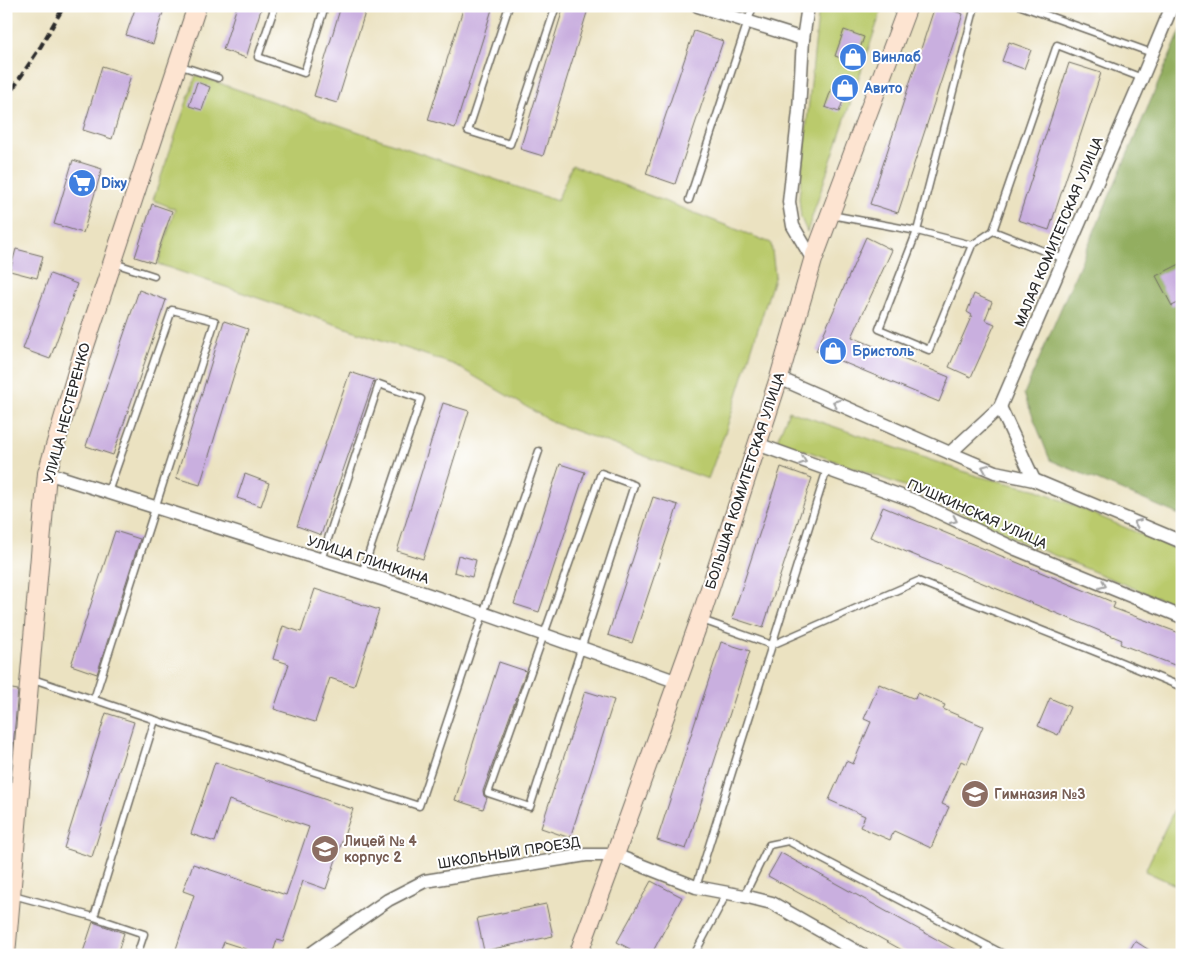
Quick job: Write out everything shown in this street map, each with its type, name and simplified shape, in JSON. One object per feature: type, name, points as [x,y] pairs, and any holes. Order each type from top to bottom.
[{"type":"street","name":"УЛИЦА НЕСТЕРЕНКО","points":[[6,955],[47,473],[82,355],[197,6]]},
{"type":"street","points":[[698,6],[803,39]]},
{"type":"street","points":[[808,6],[803,39],[789,202],[794,226],[813,260]]},
{"type":"street","name":"БОЛЬШАЯ КОМИТЕТСКАЯ УЛИЦА","points":[[578,955],[700,619],[779,378],[813,260],[908,6]]},
{"type":"street","name":"МАЛАЯ КОМИТЕТСКАЯ УЛИЦА","points":[[950,454],[1000,407],[1172,6]]},
{"type":"street","points":[[779,378],[950,454],[995,472],[1034,480],[1182,542]]},
{"type":"street","points":[[1000,407],[1034,480]]},
{"type":"street","name":"ПУШКИНСКАЯ УЛИЦА","points":[[757,444],[915,501],[1025,552],[1182,618]]},
{"type":"street","name":"УЛИЦА ГЛИНКИНА","points":[[47,473],[362,573],[678,682]]},
{"type":"street","name":"ШКОЛЬНЫЙ ПРОЕЗД","points":[[309,955],[388,900],[425,881],[586,855],[615,855]]},
{"type":"street","points":[[615,855],[696,887],[772,903],[863,955]]},
{"type":"lane","points":[[275,6],[258,57],[304,73],[325,6]]},
{"type":"lane","points":[[509,6],[468,131],[510,144],[556,6]]},
{"type":"lane","points":[[689,200],[753,6]]},
{"type":"lane","points":[[975,6],[917,231],[879,329],[929,350],[972,244],[992,231],[1057,45],[1142,78]]},
{"type":"lane","points":[[1022,6],[1152,53]]},
{"type":"lane","points":[[177,65],[218,78]]},
{"type":"lane","points":[[830,214],[972,244]]},
{"type":"lane","points":[[992,231],[1064,259]]},
{"type":"lane","points":[[112,263],[154,276]]},
{"type":"lane","points":[[94,699],[215,321],[172,310],[108,492]]},
{"type":"lane","points":[[321,560],[379,384],[421,399],[362,573]]},
{"type":"lane","points":[[30,678],[420,806],[539,451]]},
{"type":"lane","points":[[696,887],[827,469]]},
{"type":"lane","points":[[600,473],[634,485],[530,807],[488,793],[544,635],[600,473]]},
{"type":"lane","points":[[700,619],[772,645],[918,581],[1182,687]]},
{"type":"lane","points":[[94,916],[155,720]]},
{"type":"lane","points":[[744,896],[769,845],[788,841],[1005,955]]},
{"type":"lane","points":[[694,955],[727,893]]},
{"type":"lane","points":[[12,895],[94,916],[144,934],[137,955]]},
{"type":"lane","points":[[984,955],[988,946]]},
{"type":"green space","points":[[819,6],[883,6],[807,232],[801,218],[799,198]]},
{"type":"green space","points":[[1182,28],[1182,516],[1050,460],[1024,394]]},
{"type":"green space","points":[[196,75],[557,201],[572,165],[771,243],[775,275],[727,427],[708,479],[554,423],[455,365],[158,264],[175,209],[153,200]]},
{"type":"green space","points":[[789,411],[977,476],[1038,490],[1182,552],[1182,608],[1022,542],[915,490],[777,440]]},
{"type":"green space","points":[[1174,810],[1182,813],[1182,888],[1145,871]]},
{"type":"building","points":[[136,6],[165,6],[153,44],[126,35]]},
{"type":"building","points":[[237,6],[262,6],[246,58],[223,50]]},
{"type":"building","points":[[341,6],[367,6],[337,103],[314,96]]},
{"type":"building","points":[[464,6],[493,6],[455,128],[428,120]]},
{"type":"building","points":[[564,6],[589,6],[543,156],[520,149]]},
{"type":"building","points":[[935,6],[963,14],[898,213],[870,204]]},
{"type":"building","points":[[844,30],[864,37],[855,63],[835,56]]},
{"type":"building","points":[[694,31],[723,41],[675,184],[646,174]]},
{"type":"building","points":[[1009,42],[1031,50],[1024,69],[1002,61]]},
{"type":"building","points":[[1069,63],[1101,73],[1049,230],[1018,220]]},
{"type":"building","points":[[102,66],[131,75],[112,139],[83,130]]},
{"type":"building","points":[[835,79],[849,84],[839,112],[825,107]]},
{"type":"building","points":[[197,82],[210,87],[202,110],[189,106]]},
{"type":"building","points":[[73,160],[102,169],[83,233],[54,224]]},
{"type":"building","points":[[152,204],[172,211],[154,263],[135,257]]},
{"type":"building","points":[[866,237],[892,250],[852,337],[949,377],[939,402],[816,351]]},
{"type":"building","points":[[16,249],[43,256],[37,278],[10,271]]},
{"type":"building","points":[[1182,263],[1182,301],[1172,306],[1156,276]]},
{"type":"building","points":[[50,274],[77,284],[50,359],[23,349]]},
{"type":"building","points":[[139,290],[166,300],[113,455],[86,446]]},
{"type":"building","points":[[974,294],[992,302],[985,320],[995,324],[971,377],[949,367],[972,315],[967,312]]},
{"type":"building","points":[[224,321],[248,329],[200,485],[176,478]]},
{"type":"building","points":[[350,372],[374,380],[321,535],[297,526]]},
{"type":"building","points":[[443,403],[469,411],[423,559],[397,551]]},
{"type":"building","points":[[560,464],[585,472],[539,612],[514,604]]},
{"type":"building","points":[[781,467],[812,478],[763,628],[732,618]]},
{"type":"building","points":[[245,474],[269,483],[261,506],[237,498]]},
{"type":"building","points":[[653,497],[678,505],[632,643],[608,635]]},
{"type":"building","points":[[883,507],[1115,603],[1113,608],[1182,634],[1182,668],[1120,644],[1122,640],[870,537]]},
{"type":"building","points":[[115,531],[140,539],[97,674],[71,665]]},
{"type":"building","points":[[458,555],[476,560],[472,577],[454,572]]},
{"type":"building","points":[[315,589],[379,610],[354,686],[330,678],[315,722],[274,709],[289,664],[273,659],[283,626],[301,632]]},
{"type":"building","points":[[721,642],[750,651],[686,849],[657,840]]},
{"type":"building","points":[[499,662],[526,671],[483,791],[484,796],[487,798],[483,809],[455,800]]},
{"type":"building","points":[[879,684],[915,699],[917,693],[945,705],[943,709],[983,726],[967,764],[961,761],[942,804],[949,807],[931,848],[894,831],[890,840],[860,827],[865,816],[829,800],[846,761],[853,764],[871,722],[864,719]]},
{"type":"building","points":[[6,688],[18,690],[8,806],[6,806]]},
{"type":"building","points":[[585,691],[614,700],[570,838],[541,828]]},
{"type":"building","points":[[1050,698],[1070,707],[1058,735],[1038,726]]},
{"type":"building","points":[[106,713],[134,722],[92,857],[64,848]]},
{"type":"building","points":[[215,762],[353,809],[326,889],[303,881],[283,942],[277,940],[272,955],[264,955],[224,942],[219,955],[174,955],[194,895],[183,891],[193,864],[286,895],[309,827],[229,800],[215,842],[191,834]]},
{"type":"building","points":[[781,853],[965,955],[911,955],[768,876]]},
{"type":"building","points":[[651,881],[682,897],[651,955],[627,955],[630,949],[617,942]]},
{"type":"building","points":[[546,904],[553,936],[484,951],[477,918]]},
{"type":"building","points":[[93,922],[124,933],[117,955],[82,955]]},
{"type":"building","points":[[1135,941],[1157,955],[1127,955]]},
{"type":"railway","points":[[6,99],[41,46],[64,6]]},
{"type":"place","name":"Винлаб","points":[[853,57]]},
{"type":"place","name":"Авито","points":[[845,88]]},
{"type":"place","name":"Dixy","points":[[82,183]]},
{"type":"place","name":"Бристоль","points":[[833,351]]},
{"type":"place","name":"Гимназия №3","points":[[975,794]]},
{"type":"place","name":"Лицей № 4 корпус 2","points":[[325,849]]}]
